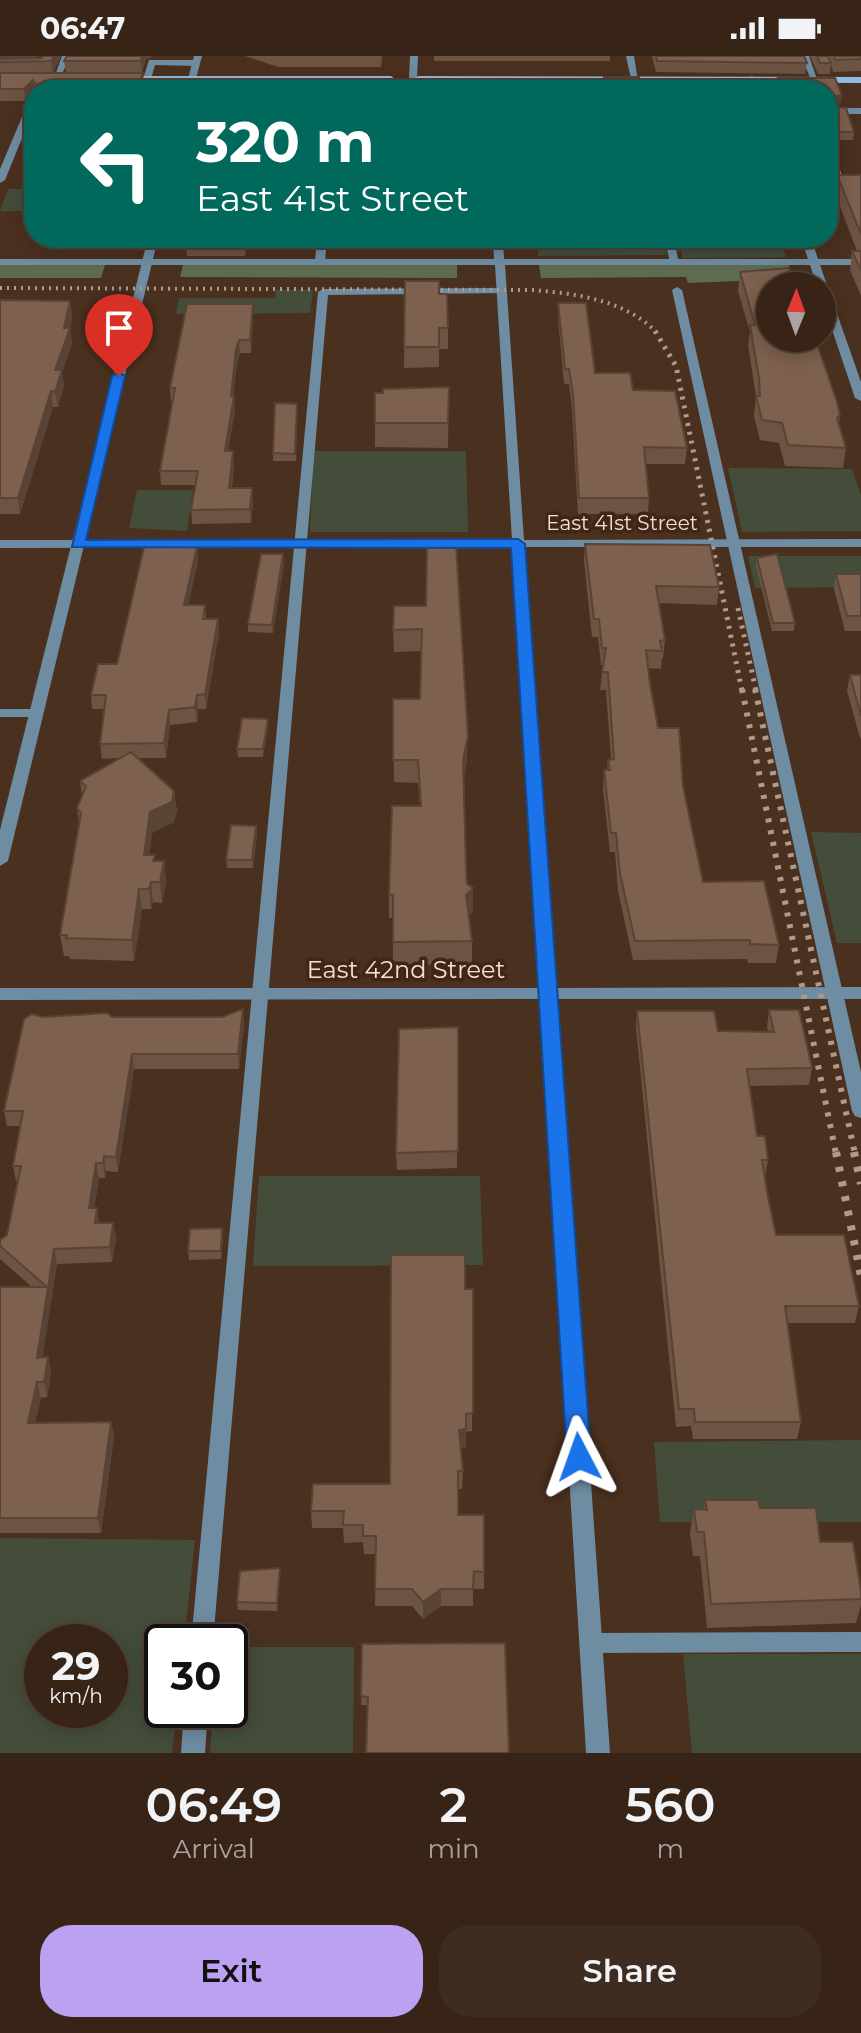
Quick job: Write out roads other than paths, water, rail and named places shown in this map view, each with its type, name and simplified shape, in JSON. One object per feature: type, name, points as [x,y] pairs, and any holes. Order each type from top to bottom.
[{"type":"main road","points":[[56,79],[71,79]]},
{"type":"main road","points":[[115,79],[154,80]]},
{"type":"main road","points":[[376,80],[861,80]]},
{"type":"street","points":[[56,79],[66,56]]},
{"type":"street","points":[[413,79],[414,56]]},
{"type":"street","points":[[630,56],[635,79]]},
{"type":"street","points":[[805,56],[815,80]]},
{"type":"street","points":[[147,79],[152,62],[197,59],[191,80]]},
{"type":"street","points":[[838,111],[861,111]]},
{"type":"street","points":[[0,180],[24,122]]},
{"type":"street","points":[[0,861],[150,248]]},
{"type":"street","points":[[320,262],[321,248]]},
{"type":"street","points":[[499,248],[598,1753]]},
{"type":"street","points":[[672,248],[675,262]]},
{"type":"street","points":[[809,248],[861,398]]},
{"type":"street","points":[[0,262],[861,262]]},
{"type":"street","points":[[677,290],[861,1111]]},
{"type":"street","points":[[204,1624],[323,292],[501,291]]},
{"type":"street","name":"East 41st Street","points":[[0,544],[861,543]]},
{"type":"street","points":[[0,713],[36,713]]},
{"type":"street","name":"East 42nd Street","points":[[0,994],[861,993]]},
{"type":"street","points":[[591,1643],[861,1642]]},
{"type":"street","points":[[193,1753],[195,1728]]},
{"type":"railway","points":[[0,288],[534,290],[584,297],[616,306],[655,331]]},
{"type":"railway","points":[[655,331],[676,366],[742,691]]},
{"type":"railway","points":[[738,608],[756,691]]},
{"type":"railway","points":[[742,689],[836,1154]]},
{"type":"railway","points":[[755,689],[855,1154]]},
{"type":"railway","points":[[836,1152],[861,1276]]},
{"type":"railway","points":[[854,1152],[861,1184]]}]
